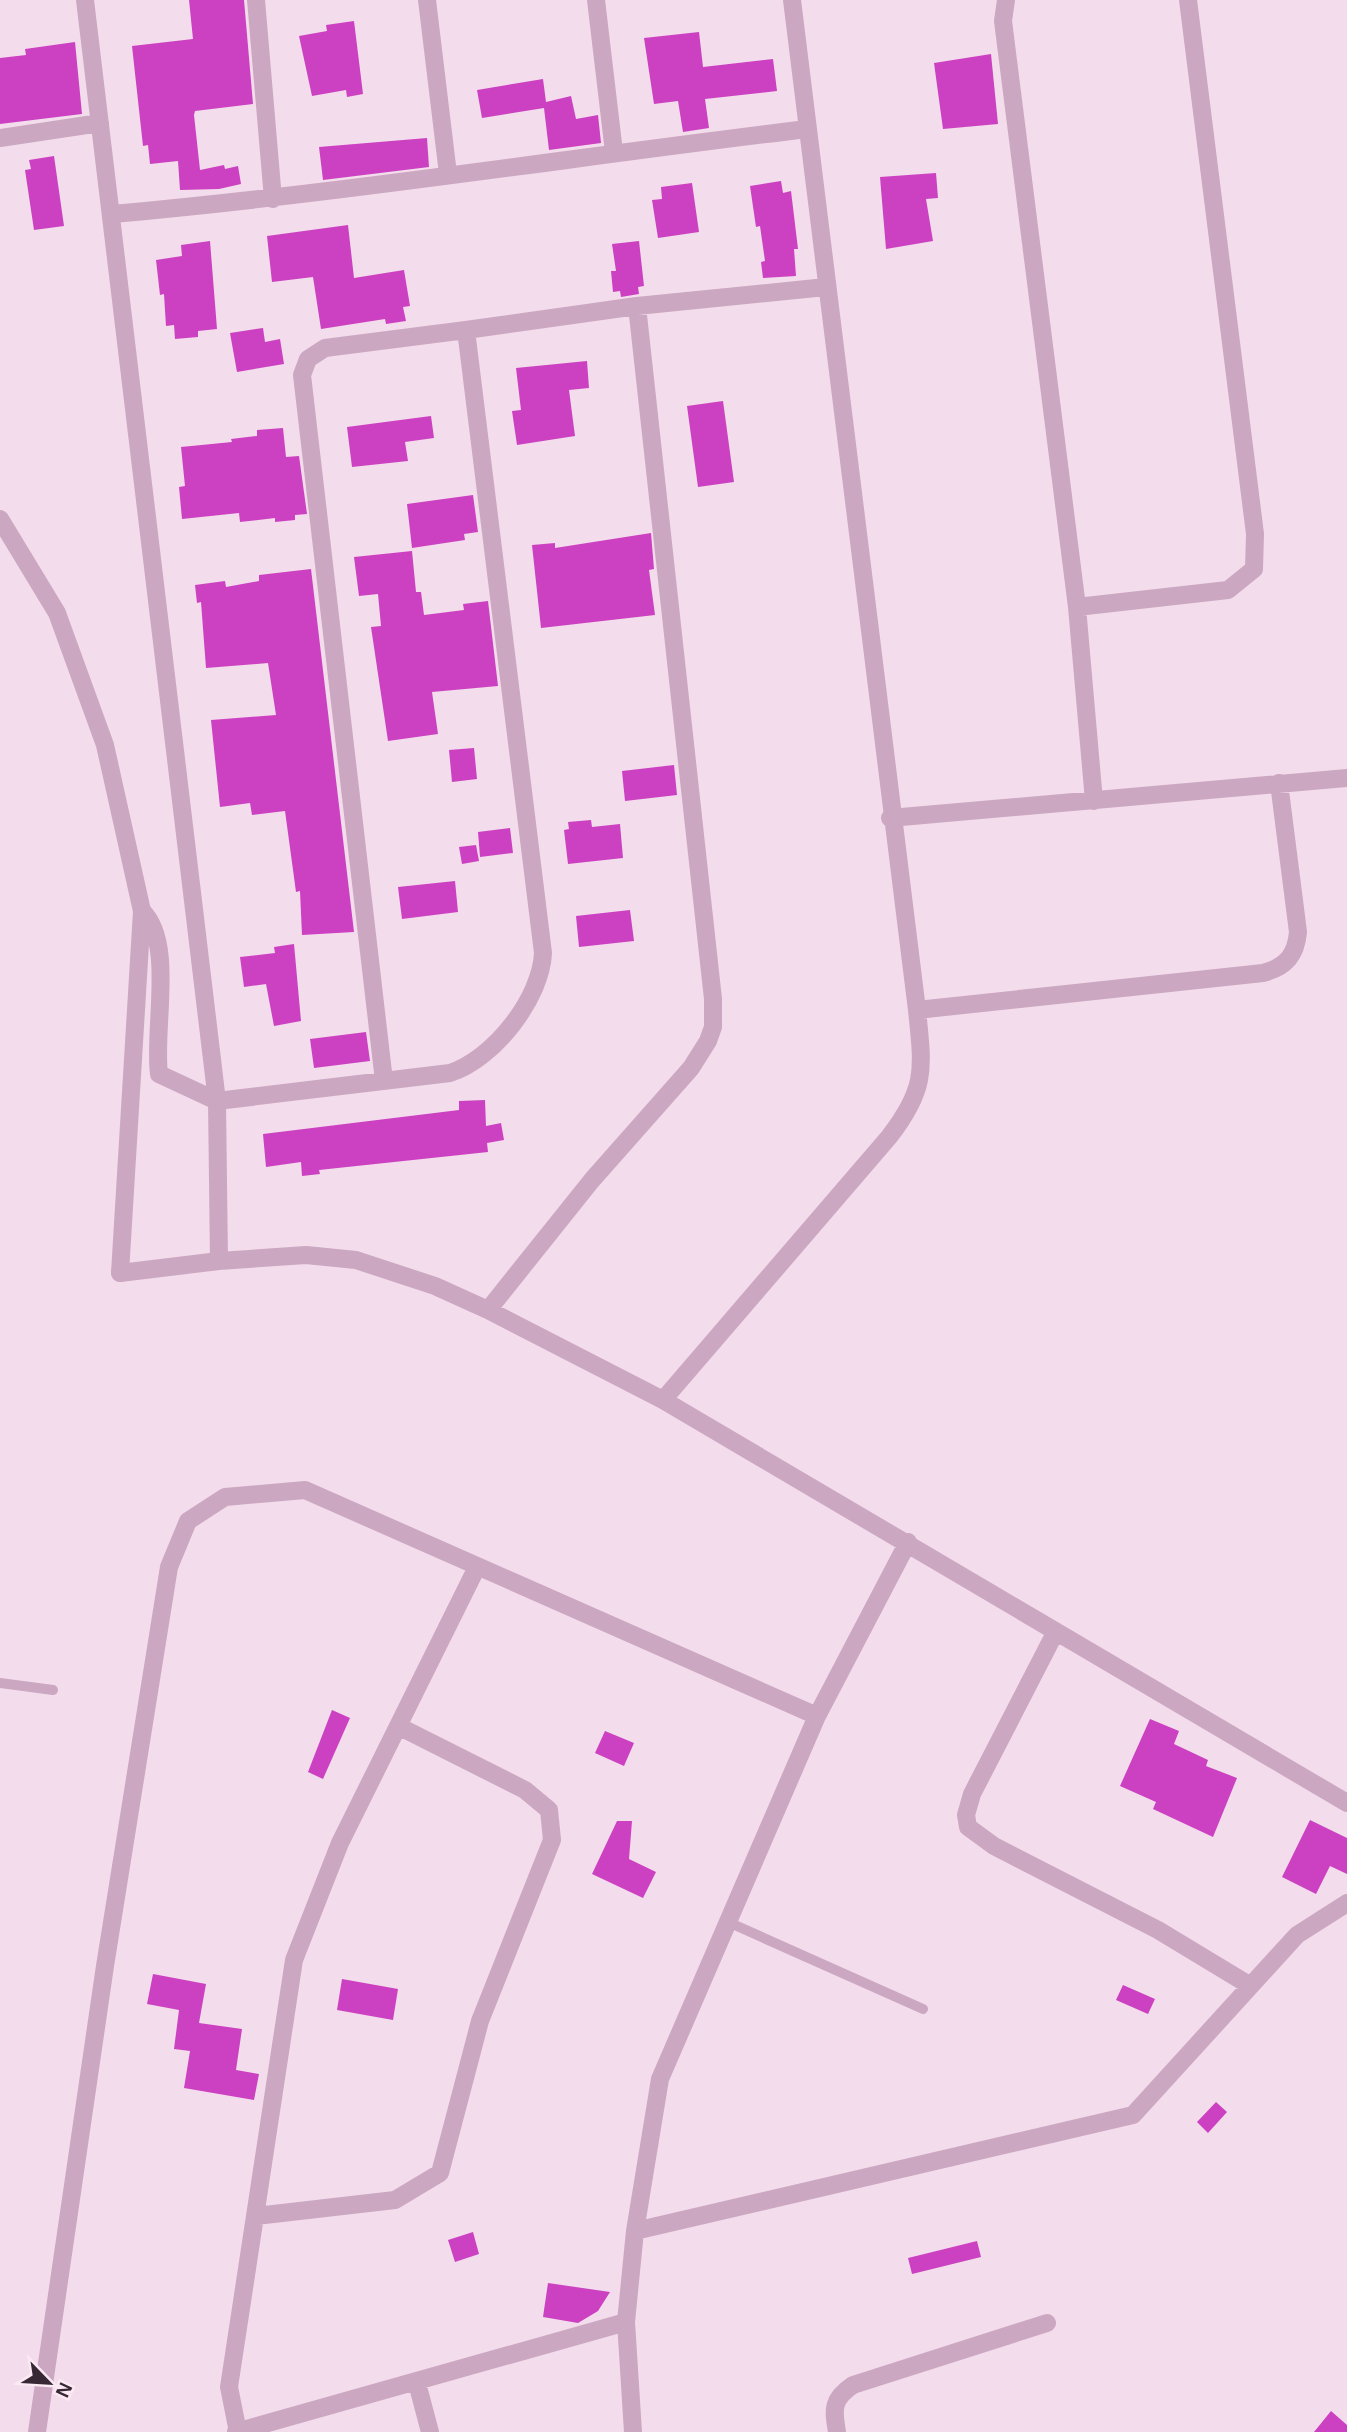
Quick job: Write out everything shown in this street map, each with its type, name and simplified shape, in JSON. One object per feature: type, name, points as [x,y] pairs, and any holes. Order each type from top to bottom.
[{"type":"street","points":[[85,0],[113,214],[217,1101],[219,1261]]},
{"type":"street","points":[[256,0],[273,199]]},
{"type":"street","points":[[427,0],[448,174]]},
{"type":"street","points":[[596,0],[614,152]]},
{"type":"street","points":[[663,1400],[905,1116],[915,1101],[920,1080],[917,1010],[890,818],[792,0]]},
{"type":"street","points":[[1006,0],[1003,21],[1077,607],[1094,801]]},
{"type":"street","points":[[1077,607],[1228,590],[1254,569],[1255,534],[1188,0]]},
{"type":"street","points":[[0,138],[100,124]]},
{"type":"street","points":[[113,214],[273,199],[614,152],[807,130]]},
{"type":"street","points":[[384,1081],[302,375],[308,359],[326,348],[637,306],[827,287]]},
{"type":"street","points":[[488,1310],[592,1180],[691,1068],[708,1041],[713,1027],[713,999],[637,306]]},
{"type":"street","points":[[142,911],[151,919],[160,944],[156,1055],[159,1074],[217,1101],[450,1073],[470,1065],[528,1002],[542,962],[466,330]]},
{"type":"street","points":[[0,519],[57,613],[105,745],[142,911],[120,1273],[219,1261],[306,1255],[356,1260],[396,1271],[488,1310],[663,1400],[1347,1803]]},
{"type":"street","points":[[890,818],[1347,778]]},
{"type":"street","points":[[917,1010],[1264,974],[1278,969],[1289,960],[1296,947],[1298,932],[1279,783]]},
{"type":"street","points":[[37,2432],[105,1966],[169,1567],[188,1521],[225,1497],[305,1490],[817,1716]]},
{"type":"street","points":[[633,2432],[626,2322],[635,2231],[660,2078],[817,1716],[908,1542]]},
{"type":"street","points":[[477,1567],[340,1843],[294,1960],[229,2387],[237,2432],[626,2322]]},
{"type":"street","points":[[1055,1633],[972,1794],[966,1815],[968,1827],[994,1846],[1158,1930],[1248,1986]]},
{"type":"street","points":[[256,2217],[395,2200],[440,2173],[480,2021],[552,1840],[549,1810],[525,1790],[398,1726]]},
{"type":"street","points":[[635,2231],[1133,2115],[1297,1934],[1347,1903]]},
{"type":"street","points":[[837,2432],[833,2407],[840,2394],[853,2385],[1047,2323]]},
{"type":"street","points":[[417,2383],[430,2432]]},
{"type":"lane","points":[[0,1683],[53,1690]]},
{"type":"lane","points":[[728,1922],[923,2009]]},
{"type":"building","points":[[189,0],[244,0],[253,104],[195,111],[194,115],[200,170],[224,165],[225,169],[238,166],[241,184],[219,189],[180,190],[178,161],[150,164],[148,145],[143,146],[132,46],[193,39]]},
{"type":"building","points":[[354,21],[363,94],[347,97],[346,90],[312,96],[299,36],[327,31],[326,25]]},
{"type":"building","points":[[699,32],[703,67],[773,59],[777,91],[705,99],[709,128],[683,132],[678,101],[654,104],[644,38]]},
{"type":"building","points":[[75,42],[82,114],[0,124],[0,58],[26,55],[25,49]]},
{"type":"building","points":[[991,54],[998,124],[943,129],[934,63]]},
{"type":"building","points":[[543,79],[546,102],[571,96],[576,119],[598,115],[601,143],[549,150],[544,108],[482,118],[477,90]]},
{"type":"building","points":[[427,138],[429,167],[323,180],[319,147]]},
{"type":"building","points":[[54,156],[64,226],[34,230],[25,170],[31,169],[29,160]]},
{"type":"building","points":[[936,173],[938,198],[926,199],[933,241],[886,249],[880,177]]},
{"type":"building","points":[[781,181],[783,193],[791,191],[798,249],[794,249],[796,276],[763,278],[761,262],[765,261],[760,226],[756,227],[750,186]]},
{"type":"building","points":[[692,183],[699,232],[658,238],[652,200],[662,199],[661,187]]},
{"type":"building","points":[[348,225],[354,278],[404,270],[410,306],[403,307],[406,321],[386,324],[385,319],[321,329],[313,277],[272,282],[267,236]]},
{"type":"building","points":[[210,241],[217,329],[198,331],[198,337],[175,339],[174,325],[166,326],[164,294],[160,295],[156,260],[182,256],[181,245]]},
{"type":"building","points":[[639,241],[644,286],[638,287],[639,294],[621,297],[620,291],[613,292],[611,271],[616,271],[612,244]]},
{"type":"building","points":[[263,328],[265,342],[280,339],[284,364],[237,372],[230,333]]},
{"type":"building","points":[[587,361],[589,388],[569,390],[575,436],[517,445],[512,411],[521,410],[516,368]]},
{"type":"building","points":[[723,401],[734,482],[698,487],[687,406]]},
{"type":"building","points":[[431,416],[434,438],[405,442],[408,461],[352,467],[347,427]]},
{"type":"building","points":[[283,428],[286,457],[299,456],[307,514],[295,515],[295,520],[275,522],[275,518],[240,522],[239,513],[182,519],[179,487],[185,486],[181,447],[232,442],[231,439],[257,436],[257,430]]},
{"type":"building","points":[[473,495],[478,532],[464,534],[465,540],[412,548],[407,504]]},
{"type":"building","points":[[651,533],[654,569],[649,570],[655,615],[541,628],[532,545],[555,543],[555,548]]},
{"type":"building","points":[[412,551],[416,592],[421,592],[424,615],[464,610],[463,604],[488,601],[498,686],[432,692],[438,734],[388,741],[371,627],[381,626],[378,594],[359,596],[354,557]]},
{"type":"building","points":[[311,569],[354,932],[302,935],[300,891],[296,892],[285,811],[252,815],[250,803],[220,807],[211,720],[276,715],[268,663],[206,668],[201,602],[197,603],[195,585],[225,581],[226,587],[259,581],[259,575]]},
{"type":"building","points":[[474,748],[477,779],[452,782],[449,750]]},
{"type":"building","points":[[674,765],[677,795],[625,801],[622,771]]},
{"type":"building","points":[[591,820],[592,827],[620,824],[623,858],[568,864],[564,830],[569,829],[568,822]]},
{"type":"building","points":[[510,828],[513,853],[480,857],[478,832]]},
{"type":"building","points":[[476,845],[479,861],[462,864],[459,847]]},
{"type":"building","points":[[455,881],[458,912],[402,919],[398,887]]},
{"type":"building","points":[[630,910],[634,941],[579,947],[576,916]]},
{"type":"building","points":[[294,944],[301,1021],[274,1026],[266,984],[244,987],[240,957],[275,953],[274,947]]},
{"type":"building","points":[[366,1032],[370,1061],[314,1068],[310,1039]]},
{"type":"building","points":[[485,1100],[486,1126],[501,1123],[504,1140],[487,1143],[488,1152],[319,1170],[320,1174],[302,1176],[301,1162],[266,1167],[263,1134],[459,1110],[459,1101]]},
{"type":"building","points":[[332,1710],[350,1718],[323,1779],[308,1772]]},
{"type":"building","points":[[1150,1719],[1179,1731],[1174,1744],[1208,1760],[1206,1766],[1237,1778],[1213,1837],[1153,1809],[1156,1802],[1120,1786]]},
{"type":"building","points":[[605,1731],[634,1743],[624,1766],[595,1753]]},
{"type":"building","points":[[1310,1820],[1347,1838],[1347,1874],[1330,1866],[1316,1894],[1282,1877]]},
{"type":"building","points":[[617,1821],[632,1821],[629,1859],[656,1872],[643,1898],[592,1874]]},
{"type":"building","points":[[153,1974],[206,1984],[199,2023],[242,2029],[236,2070],[259,2074],[254,2100],[184,2088],[190,2051],[174,2049],[179,2010],[147,2004]]},
{"type":"building","points":[[342,1979],[398,1989],[393,2020],[337,2010]]},
{"type":"building","points":[[1123,1985],[1155,1999],[1148,2014],[1116,2000]]},
{"type":"building","points":[[1216,2102],[1227,2112],[1208,2133],[1197,2122]]},
{"type":"building","points":[[473,2232],[479,2254],[455,2262],[448,2240]]},
{"type":"building","points":[[977,2241],[981,2257],[912,2274],[908,2258]]},
{"type":"building","points":[[548,2283],[610,2292],[598,2311],[578,2323],[543,2317]]},
{"type":"building","points":[[1331,2411],[1347,2425],[1347,2432],[1314,2432]]}]
